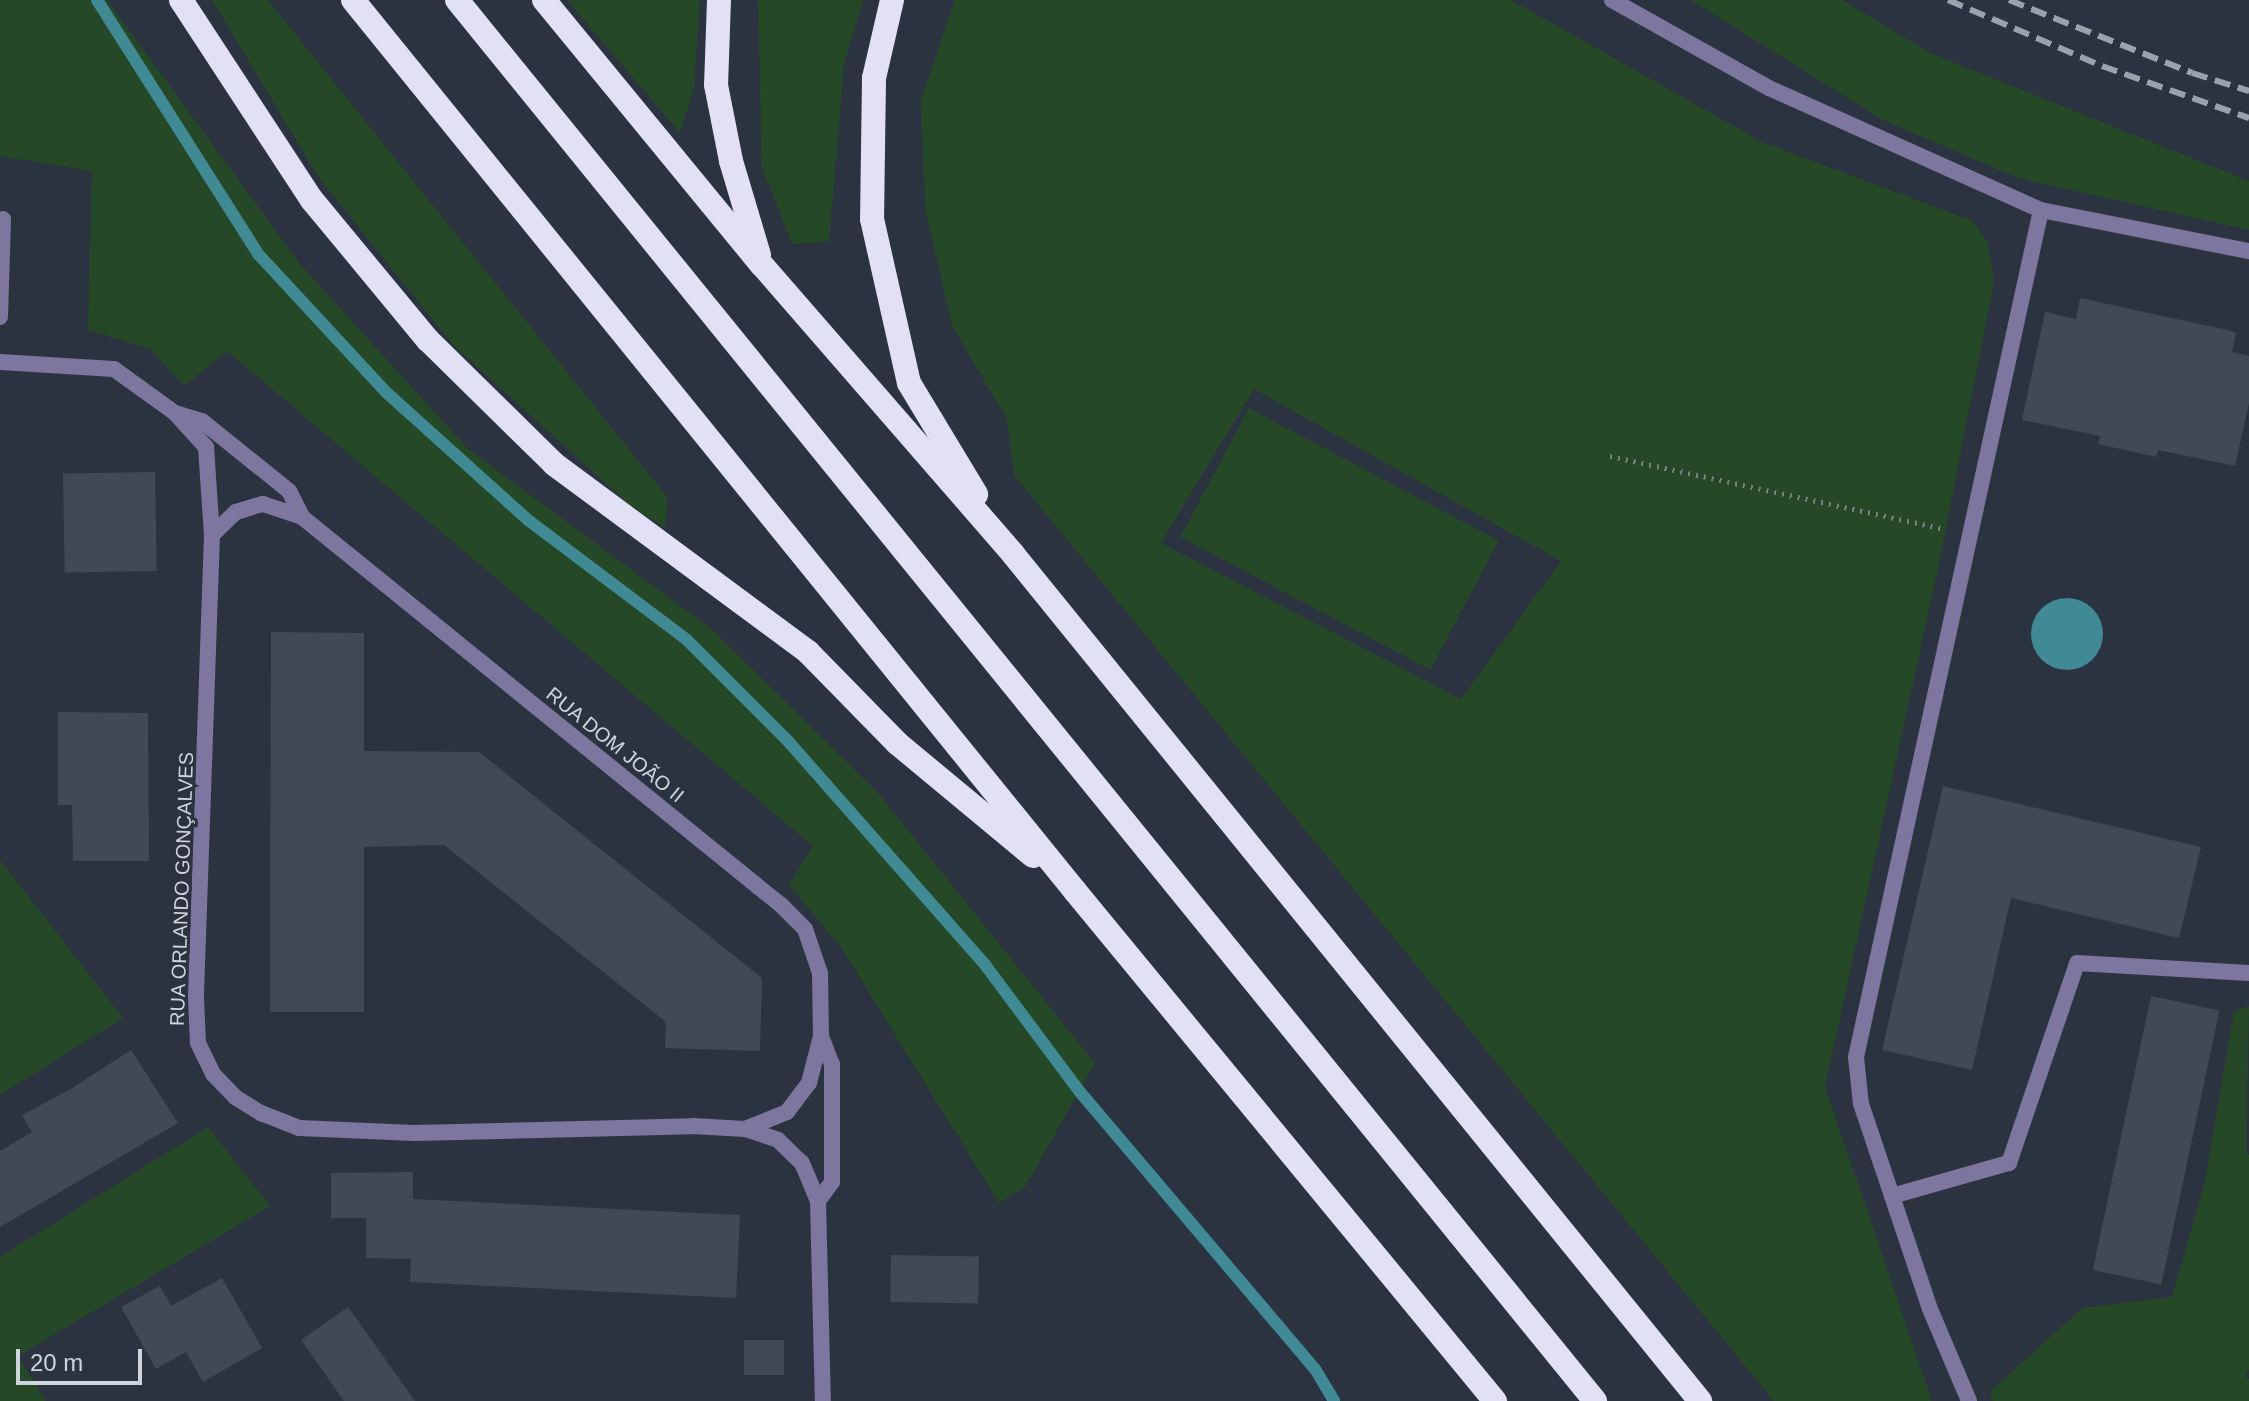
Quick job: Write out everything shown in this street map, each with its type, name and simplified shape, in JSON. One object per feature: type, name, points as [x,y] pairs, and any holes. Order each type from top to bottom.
[{"type":"highway","points":[[181,0],[312,200],[428,340],[554,464],[808,652],[897,743],[1075,891]]},
{"type":"highway","points":[[353,0],[1075,891],[1495,1401]]},
{"type":"highway","points":[[457,0],[1595,1401]]},
{"type":"highway","points":[[544,0],[762,265],[1013,554],[1700,1401]]},
{"type":"highway","points":[[719,0],[716,85],[731,161],[762,265]]},
{"type":"highway","points":[[892,0],[874,78],[872,219],[909,383],[1013,554]]},
{"type":"street","points":[[1612,0],[1769,88],[2041,210],[2249,251]]},
{"type":"street","points":[[1969,1401],[1930,1309],[1861,1104],[1856,1057],[2041,210]]},
{"type":"street","points":[[0,317],[3,219]]},
{"type":"street","name":"RUA DOM JOÃO II","points":[[0,362],[114,369],[175,413],[202,421],[289,491],[302,517],[805,929],[820,973],[821,1036],[832,1064],[832,1182],[818,1201],[823,1401]]},
{"type":"street","name":"RUA ORLANDO GONÇALVES","points":[[175,413],[206,447],[212,535],[196,998],[198,1043],[213,1074],[235,1097],[261,1113],[299,1128],[414,1133],[693,1126],[745,1129],[778,1140],[802,1163],[818,1201]]},
{"type":"street","points":[[212,535],[236,512],[263,504],[302,517]]},
{"type":"street","points":[[1892,1196],[2009,1163],[2077,963],[2249,973]]},
{"type":"street","name":"RUA ORLANDO GONÇALVES","points":[[745,1129],[787,1112],[809,1083],[821,1036]]},
{"type":"path","points":[[1610,456],[1970,534]]},
{"type":"green space","points":[[0,0],[107,0],[300,264],[467,448],[714,631],[877,792],[1095,1063],[1025,1187],[999,1203],[841,947],[789,885],[813,846],[227,351],[184,386],[150,349],[88,330],[92,171],[0,156]]},
{"type":"green space","points":[[212,0],[268,0],[668,498],[665,528],[631,506],[453,345],[317,175]]},
{"type":"green space","points":[[567,0],[700,0],[694,87],[680,133]]},
{"type":"green space","points":[[758,0],[863,0],[844,65],[829,241],[792,244],[762,167]]},
{"type":"green space","points":[[955,0],[1511,0],[1762,142],[1973,221],[1987,241],[1994,282],[1938,568],[1825,1087],[1932,1401],[1774,1401],[1014,475],[1007,419],[952,326],[925,208],[921,100]],"holes":[[[1254,389],[1561,561],[1461,699],[1161,543]]]},
{"type":"green space","points":[[1691,0],[1842,0],[1930,53],[2249,181],[2249,230],[2018,178],[1883,120]]},
{"type":"green space","points":[[1249,408],[1499,541],[1430,670],[1180,537]]},
{"type":"green space","points":[[0,860],[123,1018],[0,1095]]},
{"type":"green space","points":[[2249,1006],[2246,1152],[2249,1155],[2249,1369],[2245,1377],[2249,1379],[2249,1401],[1993,1401],[1990,1392],[2082,1308],[2172,1297],[2205,1181],[2234,1012]]},
{"type":"green space","points":[[208,1127],[270,1206],[18,1356],[46,1401],[0,1401],[0,1257]]},
{"type":"water","points":[[2067,598],[2087,604],[2097,614],[2103,634],[2097,654],[2087,664],[2067,670],[2047,664],[2037,654],[2031,634],[2037,614],[2047,604]]},
{"type":"building","points":[[2080,298],[2236,332],[2232,352],[2249,356],[2249,403],[2235,466],[2158,450],[2156,457],[2098,444],[2100,436],[2022,420],[2045,312],[2076,319]]},
{"type":"building","points":[[155,472],[157,571],[65,573],[63,474]]},
{"type":"building","points":[[271,632],[364,633],[364,751],[479,752],[762,978],[760,1051],[665,1048],[666,1022],[444,845],[364,847],[364,1012],[270,1012]]},
{"type":"building","points":[[58,712],[148,713],[149,861],[73,861],[72,805],[58,805]]},
{"type":"building","points":[[1943,786],[2201,847],[2179,938],[2011,898],[1972,1070],[1882,1050]]},
{"type":"building","points":[[2151,996],[2219,1011],[2161,1284],[2093,1270]]},
{"type":"building","points":[[131,1050],[178,1123],[0,1227],[0,1151],[32,1132],[22,1115],[69,1090]]},
{"type":"building","points":[[413,1172],[413,1199],[740,1215],[736,1298],[410,1282],[411,1259],[366,1258],[366,1218],[331,1218],[331,1173]]},
{"type":"building","points":[[891,1255],[979,1257],[978,1304],[890,1302]]},
{"type":"building","points":[[222,1278],[262,1348],[203,1382],[186,1352],[156,1369],[121,1307],[160,1286],[171,1306]]},
{"type":"building","points":[[348,1307],[415,1401],[344,1401],[301,1340]]},
{"type":"building","points":[[744,1340],[784,1340],[784,1375],[744,1375]]},
{"type":"waterway","points":[[97,0],[259,255],[387,393],[528,520],[687,640],[787,740],[986,966],[1080,1092],[1315,1369],[1334,1401]]},
{"type":"railway","points":[[1948,0],[2102,66],[2249,118]]},
{"type":"railway","points":[[2009,0],[2192,73],[2249,91]]}]
